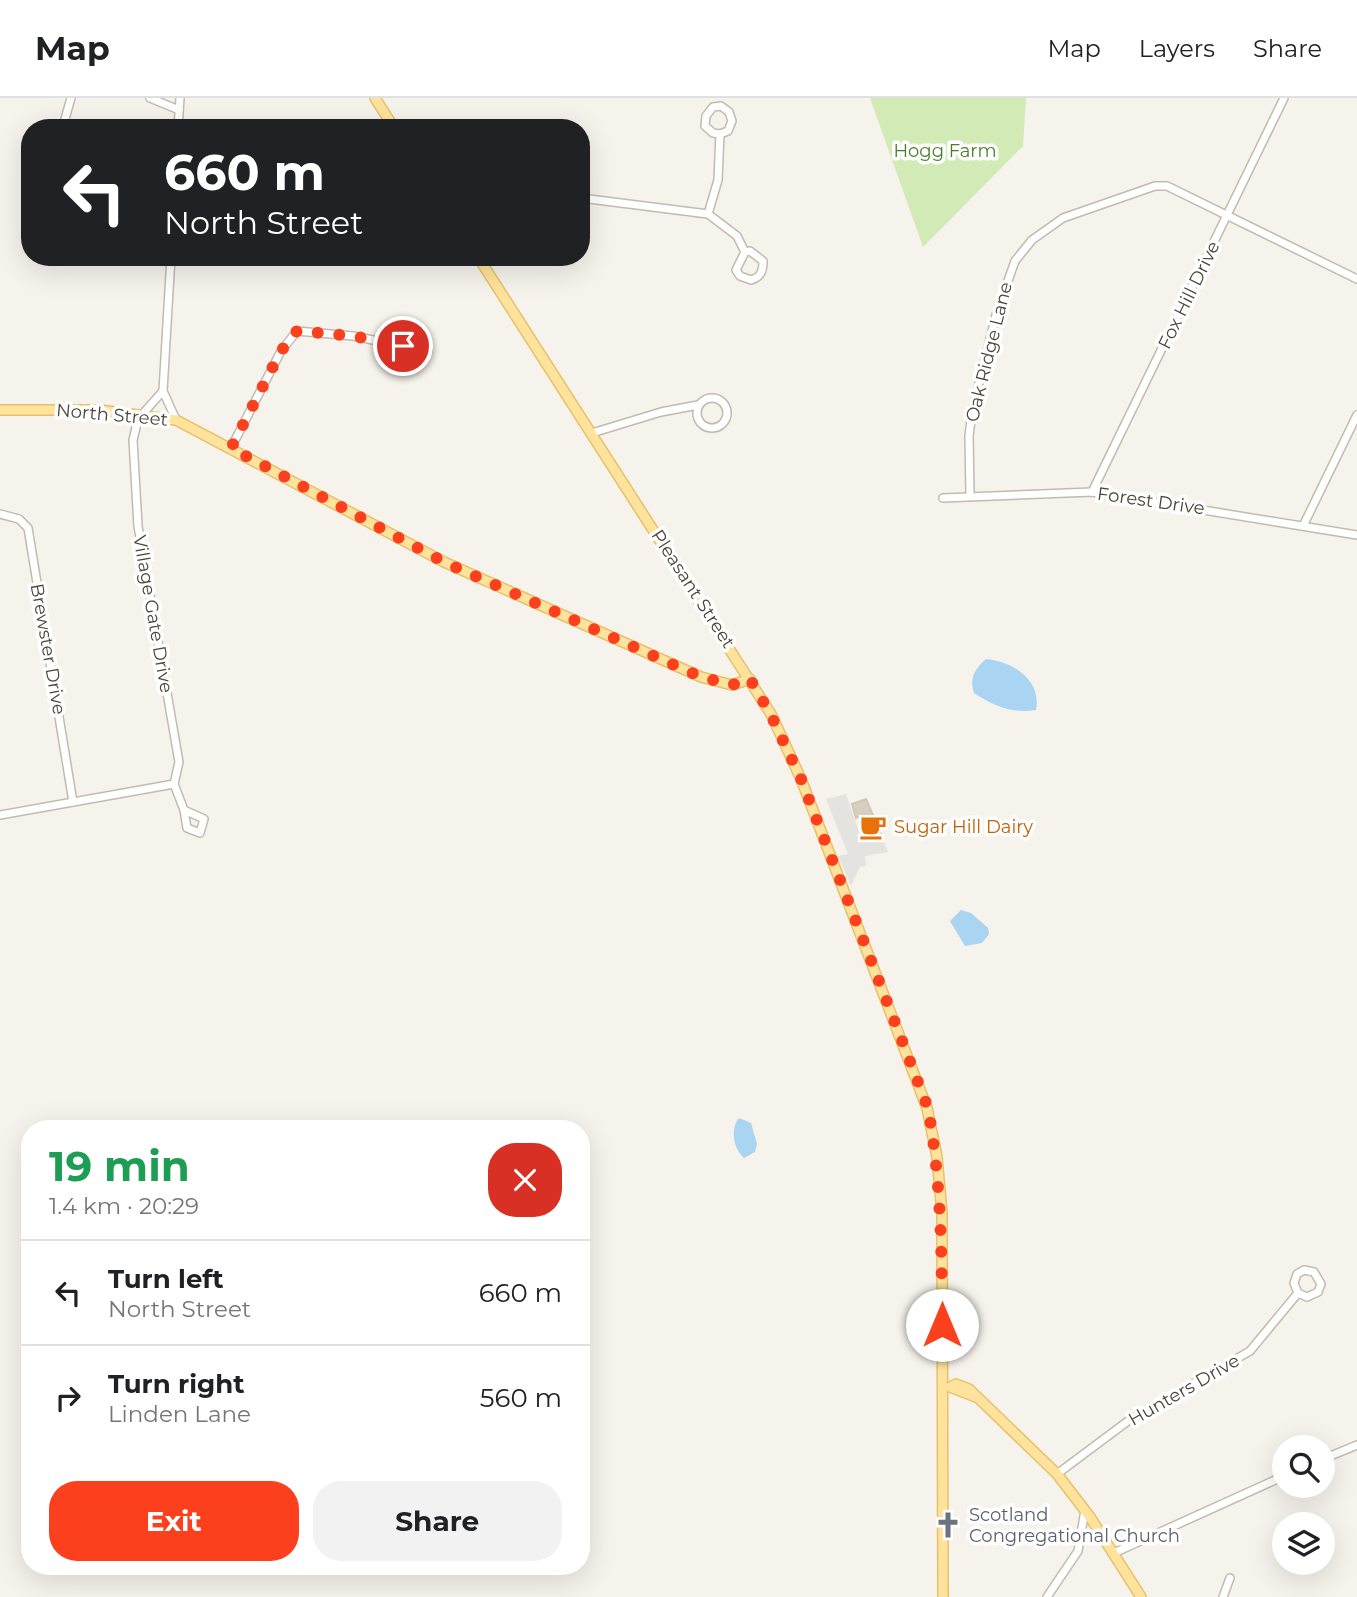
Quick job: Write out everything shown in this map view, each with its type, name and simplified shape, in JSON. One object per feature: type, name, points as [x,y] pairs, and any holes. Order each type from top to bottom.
[{"type":"main road","points":[[375,98],[388,119]]},
{"type":"main road","name":"Pleasant Street","points":[[484,266],[771,715],[801,779],[928,1108],[937,1157],[942,1213],[946,1386],[943,1597]]},
{"type":"main road","name":"North Street","points":[[0,410],[100,411],[176,420],[444,562],[689,672],[732,685],[750,679]]},
{"type":"main road","points":[[946,1386],[965,1387],[1057,1474],[1085,1510],[1142,1597]]},
{"type":"street","points":[[65,119],[71,98]]},
{"type":"street","points":[[152,99],[167,98]]},
{"type":"street","points":[[178,119],[180,98]]},
{"type":"street","name":"Fox Hill Drive","points":[[1093,492],[1284,98]]},
{"type":"street","points":[[152,99],[179,110]]},
{"type":"street","points":[[708,214],[718,180],[720,134]]},
{"type":"street","name":"Oak Ridge Lane","points":[[971,495],[969,436],[974,400],[1007,279],[1015,261],[1032,240],[1071,214],[1155,186],[1167,186],[1357,279]]},
{"type":"street","points":[[590,199],[708,214],[737,236],[745,252]]},
{"type":"street","points":[[170,266],[163,391],[176,420]]},
{"type":"street","points":[[231,448],[281,351],[297,331],[353,336],[428,351]]},
{"type":"street","points":[[140,415],[163,391]]},
{"type":"street","points":[[592,432],[661,412],[698,405],[709,399],[720,401],[727,412],[725,422],[717,428],[706,425],[697,415],[698,405]]},
{"type":"street","name":"Village Gate Drive","points":[[140,415],[134,433],[138,527],[179,762],[174,784],[184,810]]},
{"type":"street","points":[[1304,524],[1357,415]]},
{"type":"street","name":"Forest Drive","points":[[943,498],[1093,492],[1304,524],[1357,535]]},
{"type":"street","name":"Brewster Drive","points":[[0,514],[19,519],[28,528],[73,802]]},
{"type":"street","points":[[0,815],[174,784]]},
{"type":"street","name":"Hunters Drive","points":[[1057,1474],[1128,1421],[1250,1351],[1298,1293]]},
{"type":"street","points":[[1335,1455],[1357,1445]]},
{"type":"street","points":[[1114,1553],[1272,1481]]},
{"type":"street","points":[[1047,1597],[1078,1551],[1085,1510]]},
{"type":"street","points":[[1223,1597],[1230,1578]]},
{"type":"green space","name":"Hogg Farm","points":[[870,98],[1026,98],[1023,146],[923,247]]},
{"type":"shaded area","points":[[846,794],[862,841],[881,835],[888,852],[865,856],[866,866],[860,867],[851,886],[838,856],[848,854],[826,799]]},
{"type":"water","points":[[986,659],[1005,663],[1023,674],[1034,689],[1036,710],[1004,708],[974,693],[974,674]]},
{"type":"water","points":[[961,910],[971,913],[988,928],[989,934],[982,943],[965,946],[950,921]]},
{"type":"water","points":[[739,1118],[751,1123],[757,1144],[755,1152],[744,1158],[737,1149],[734,1138],[734,1127]]},
{"type":"building","points":[[866,799],[881,834],[871,838],[862,815],[856,818],[852,804]]},
{"type":"place","name":"Sugar Hill Dairy","points":[[873,827]]},
{"type":"place","name":"Scotland Congregational Church","points":[[948,1525]]},
{"type":"route","points":[[403,346],[353,336],[297,331],[281,351],[231,448],[444,562],[701,677],[732,685],[750,679],[771,715],[801,779],[928,1108],[937,1157],[942,1213],[942,1325]]}]
